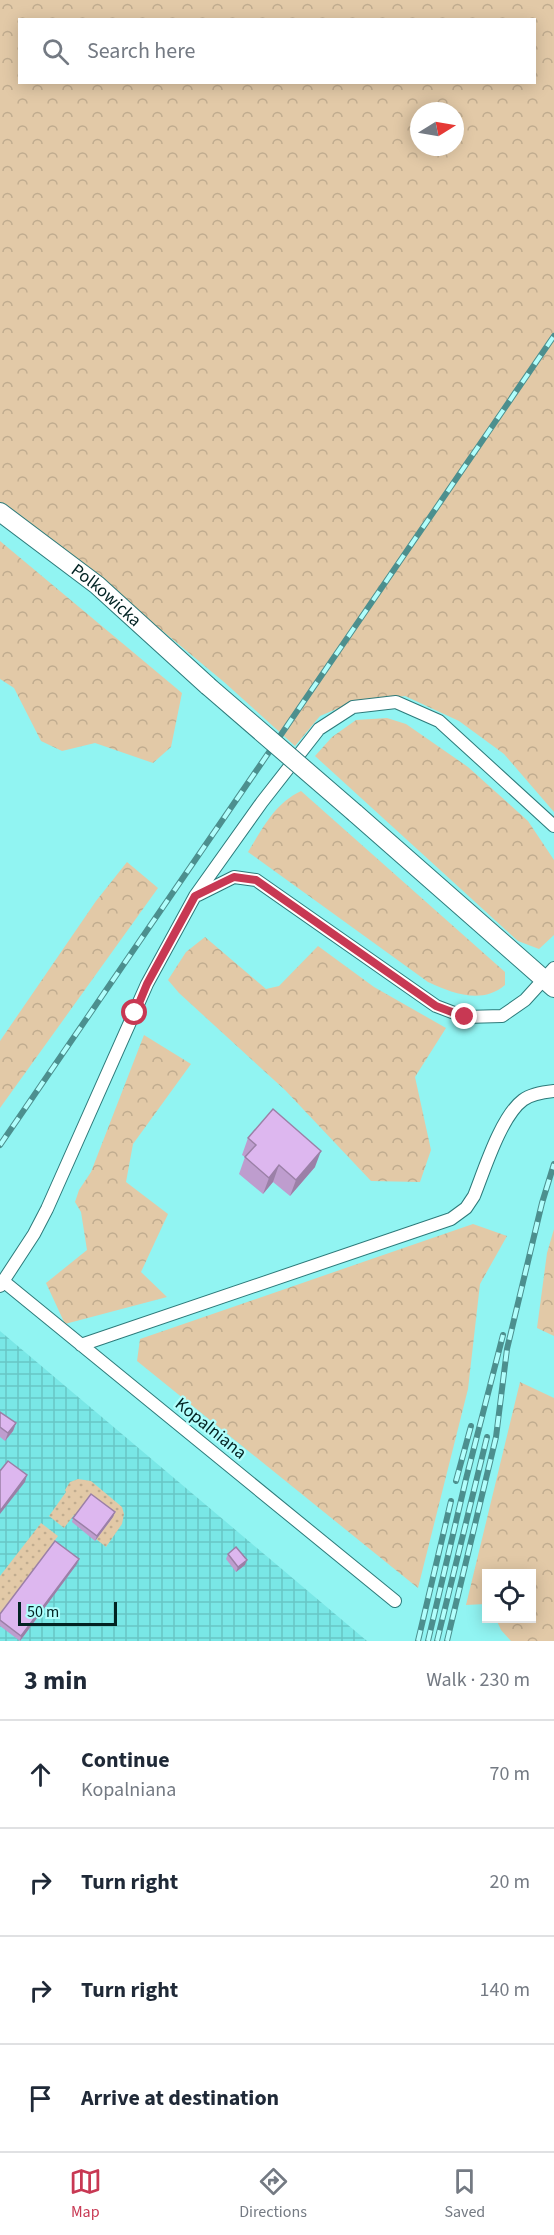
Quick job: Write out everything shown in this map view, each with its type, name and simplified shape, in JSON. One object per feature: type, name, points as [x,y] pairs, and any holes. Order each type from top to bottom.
[{"type":"main road","name":"Polkowicka","points":[[0,512],[97,585],[208,686],[551,978]]},
{"type":"street","name":"Kopalniana","points":[[395,1601],[81,1345],[2,1284],[34,1234],[51,1201],[147,984],[195,896],[262,802],[319,729],[353,707],[396,702],[439,721],[554,826]]},
{"type":"street","points":[[195,896],[234,877],[256,880],[436,1006],[465,1017],[502,1016],[551,978]]},
{"type":"street","points":[[81,1345],[451,1219],[466,1208],[474,1196],[508,1116],[523,1100],[544,1092],[554,1091]]},
{"type":"shaded area","points":[[0,1331],[367,1641],[0,1641]]},
{"type":"green space","points":[[0,0],[554,0],[554,812],[504,754],[459,721],[405,696],[346,705],[320,716],[295,746],[224,682],[112,589],[0,505]]},
{"type":"green space","points":[[0,541],[182,693],[171,747],[153,763],[95,743],[62,751],[41,741],[14,688],[0,679]]},
{"type":"green space","points":[[387,718],[406,724],[468,767],[528,821],[554,860],[554,935],[539,949],[518,941],[315,756],[332,737],[356,720]]},
{"type":"green space","points":[[301,791],[505,972],[505,985],[487,995],[477,996],[457,993],[428,982],[248,852],[276,810]]},
{"type":"green space","points":[[127,862],[158,888],[0,1108],[0,1041],[96,901]]},
{"type":"green space","points":[[205,937],[266,989],[279,986],[318,946],[374,987],[446,1028],[415,1077],[431,1150],[420,1182],[371,1181],[285,1090],[179,993],[168,980],[186,952]]},
{"type":"green space","points":[[144,1035],[191,1064],[133,1144],[126,1182],[168,1214],[141,1272],[167,1297],[65,1324],[46,1283],[87,1250],[81,1212],[75,1202],[79,1190],[91,1172]]},
{"type":"green space","points":[[473,1224],[507,1236],[480,1284],[468,1389],[418,1588],[137,1361],[140,1339]]},
{"type":"green space","points":[[554,1229],[554,1336],[537,1328],[547,1253]]},
{"type":"green space","points":[[520,1382],[554,1398],[554,1641],[511,1641],[498,1623],[536,1623],[536,1569],[482,1569],[482,1604],[466,1605]]},
{"type":"green space","points":[[78,1479],[91,1481],[122,1507],[124,1514],[122,1524],[106,1547],[96,1539],[77,1516],[74,1515],[64,1528],[49,1516],[66,1492],[70,1482]]},
{"type":"green space","points":[[41,1523],[58,1536],[0,1617],[0,1576]]},
{"type":"building","points":[[273,1109],[321,1151],[296,1180],[279,1165],[269,1178],[245,1157],[256,1145],[248,1138]]},
{"type":"building","points":[[0,1412],[16,1423],[8,1433],[0,1427]]},
{"type":"building","points":[[8,1461],[27,1475],[0,1511],[0,1471]]},
{"type":"building","points":[[91,1494],[115,1512],[97,1536],[73,1518]]},
{"type":"building","points":[[55,1541],[79,1559],[21,1636],[0,1620],[0,1614]]},
{"type":"building","points":[[236,1547],[247,1560],[238,1567],[228,1554]]},
{"type":"railway","points":[[0,1145],[554,336]]},
{"type":"railway","points":[[447,1641],[496,1437],[507,1349],[542,1203],[554,1164]]},
{"type":"railway","points":[[428,1641],[503,1335]]},
{"type":"railway","points":[[456,1481],[471,1426]]},
{"type":"railway","points":[[437,1641],[487,1437]]},
{"type":"railway","points":[[418,1641],[451,1501]]},
{"type":"route","points":[[135,1013],[147,984],[195,896],[234,877],[256,880],[436,1006],[465,1017]]}]
